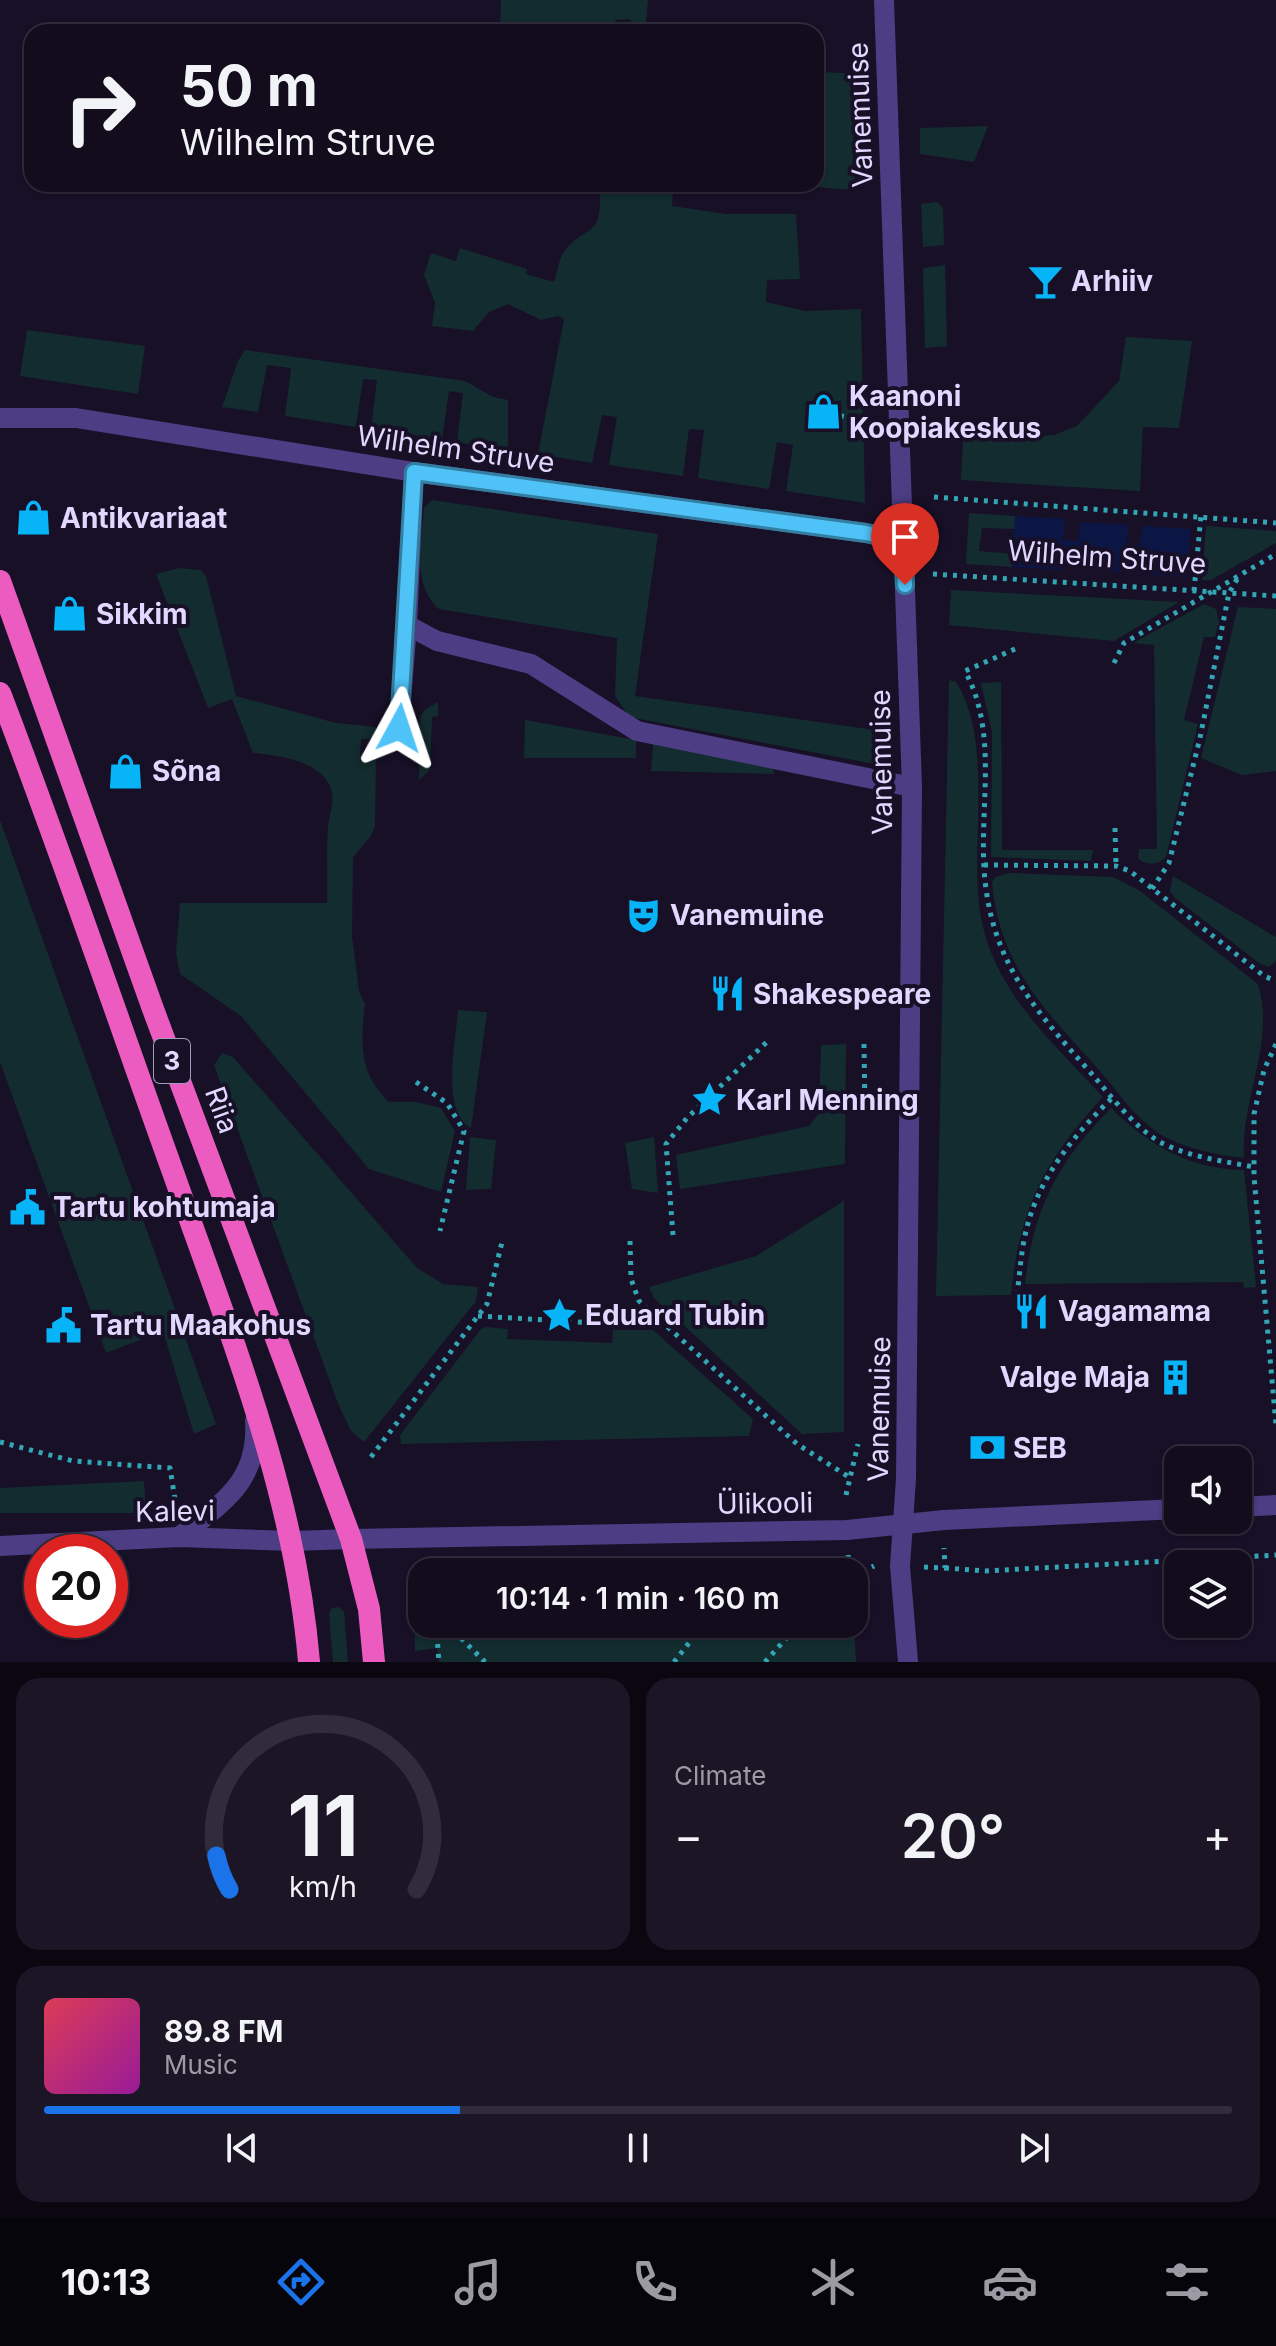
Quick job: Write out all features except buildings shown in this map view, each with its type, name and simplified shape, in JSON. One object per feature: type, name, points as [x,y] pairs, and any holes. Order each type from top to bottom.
[{"type":"highway","name":"Riia","points":[[0,581],[159,1024],[351,1539],[369,1609],[374,1662]]},
{"type":"highway","name":"3","points":[[0,693],[282,1492],[293,1541],[309,1662]]},
{"type":"street","name":"Vanemuise","points":[[884,0],[912,787],[905,1523],[900,1566],[908,1662]]},
{"type":"street","name":"Wilhelm Struve","points":[[0,418],[76,418],[414,472],[866,533],[903,541]]},
{"type":"street","points":[[399,728],[414,472]]},
{"type":"street","points":[[407,625],[437,641],[531,664],[637,731],[912,787]]},
{"type":"street","points":[[179,1537],[234,1493],[257,1446],[254,1410]]},
{"type":"street","points":[[1252,1506],[1276,1505]]},
{"type":"street","name":"Ülikooli","points":[[351,1539],[847,1530],[905,1523],[1164,1510]]},
{"type":"street","name":"Kalevi","points":[[0,1546],[179,1537],[293,1541],[351,1539]]},
{"type":"path","points":[[830,414],[872,421]]},
{"type":"path","points":[[934,497],[1276,523]]},
{"type":"path","points":[[1194,591],[1201,515]]},
{"type":"path","points":[[1114,663],[1124,643],[1276,554]]},
{"type":"path","name":"Wilhelm Struve","points":[[933,574],[1276,596]]},
{"type":"path","points":[[1152,889],[1169,863],[1200,738],[1229,593],[1240,574]]},
{"type":"path","points":[[1015,649],[965,671],[972,684],[983,737],[984,865],[994,933],[1021,990],[1112,1098],[1143,1129],[1174,1149],[1254,1167]]},
{"type":"path","points":[[1115,828],[1116,866]]},
{"type":"path","points":[[984,865],[1116,866],[1130,871],[1264,976],[1276,981]]},
{"type":"path","points":[[673,1235],[666,1144],[687,1118],[770,1039]]},
{"type":"path","points":[[864,1044],[865,1113]]},
{"type":"path","points":[[1276,1044],[1264,1070],[1254,1114],[1254,1167],[1276,1425]]},
{"type":"path","points":[[1264,1070],[1276,1060]]},
{"type":"path","points":[[416,1082],[447,1103],[464,1131],[440,1231]]},
{"type":"path","points":[[1017,1295],[1027,1229],[1053,1167],[1083,1126],[1112,1098]]},
{"type":"path","points":[[630,1241],[631,1279],[639,1301],[797,1444],[849,1477]]},
{"type":"path","points":[[371,1457],[487,1304],[502,1242]]},
{"type":"path","points":[[478,1316],[613,1324],[655,1317]]},
{"type":"path","points":[[0,1442],[73,1461],[170,1468],[177,1509]]},
{"type":"path","points":[[846,1495],[858,1444]]},
{"type":"path","points":[[943,1542],[945,1568]]},
{"type":"path","points":[[848,1550],[849,1558]]},
{"type":"path","points":[[919,1567],[985,1571],[1276,1555]]},
{"type":"path","points":[[868,1569],[874,1566]]},
{"type":"path","points":[[437,1638],[439,1662]]},
{"type":"path","points":[[461,1638],[485,1662]]},
{"type":"path","points":[[674,1662],[693,1638]]},
{"type":"path","points":[[765,1662],[786,1638]]},
{"type":"green space","points":[[501,0],[648,0],[646,24],[633,24],[629,19],[616,20],[613,24],[500,24]]},
{"type":"green space","points":[[824,72],[845,73],[851,77],[855,190],[824,188]]},
{"type":"green space","points":[[988,126],[974,162],[920,154],[920,128]]},
{"type":"green space","points":[[600,192],[673,192],[672,206],[726,214],[796,214],[800,279],[767,280],[766,302],[805,311],[861,309],[865,503],[786,491],[793,445],[777,442],[769,489],[698,478],[704,430],[689,429],[683,476],[609,465],[617,417],[602,415],[592,463],[538,454],[564,319],[558,316],[541,320],[508,304],[489,312],[473,331],[432,326],[435,303],[424,275],[431,253],[456,261],[460,248],[527,269],[526,274],[554,282],[564,252],[595,224]]},
{"type":"green space","points":[[937,202],[943,208],[944,245],[923,247],[921,204]]},
{"type":"green space","points":[[945,265],[947,346],[925,348],[923,268]]},
{"type":"green space","points":[[27,330],[145,346],[138,394],[20,376]]},
{"type":"green space","points":[[1126,337],[1192,341],[1179,428],[1143,427],[1140,491],[961,480],[963,440],[1054,435],[1077,426],[1119,381]]},
{"type":"green space","points":[[245,350],[465,381],[493,397],[508,400],[508,450],[457,442],[463,393],[449,391],[442,439],[371,429],[377,380],[363,379],[356,427],[285,416],[291,368],[267,365],[258,412],[222,407]]},
{"type":"green space","points":[[432,500],[658,534],[635,696],[875,730],[875,764],[629,717],[615,696],[617,638],[439,609],[425,588],[420,561],[424,507]]},
{"type":"green space","points":[[969,513],[1015,516],[1015,529],[982,528],[979,551],[1013,554],[1012,567],[966,564]]},
{"type":"green space","points":[[1206,526],[1276,531],[1276,543],[1211,580],[1202,580]]},
{"type":"green space","points":[[179,568],[200,570],[206,576],[236,696],[336,723],[376,727],[377,739],[361,739],[360,757],[376,758],[375,826],[353,857],[352,936],[359,991],[365,1004],[364,1056],[372,1080],[389,1102],[416,1102],[441,1108],[455,1131],[441,1192],[369,1169],[241,1016],[180,974],[176,953],[180,903],[327,903],[327,838],[332,792],[328,782],[310,767],[287,758],[253,753],[232,699],[208,708],[156,574]]},
{"type":"green space","points":[[951,590],[1179,602],[1114,641],[949,625]]},
{"type":"green space","points":[[1204,604],[1216,609],[1219,623],[1215,637],[1204,637],[1184,720],[1198,724],[1166,857],[1160,862],[1148,863],[1138,858],[1139,849],[1157,849],[1154,645],[1133,643]]},
{"type":"green space","points":[[1238,607],[1276,609],[1276,771],[1242,775],[1201,758]]},
{"type":"green space","points":[[949,680],[956,682],[968,707],[975,736],[978,767],[978,895],[990,949],[1014,996],[1030,1018],[1103,1097],[1065,1142],[1038,1187],[1021,1237],[1011,1295],[936,1296]]},
{"type":"green space","points":[[1001,682],[1002,850],[1093,850],[1091,861],[991,857],[992,732],[981,683]]},
{"type":"green space","points":[[438,702],[438,716],[432,717],[430,770],[419,780],[420,718],[424,710]]},
{"type":"green space","points":[[525,720],[636,740],[636,758],[524,758]]},
{"type":"green space","points":[[653,744],[772,767],[774,774],[651,771]]},
{"type":"green space","points":[[0,820],[216,1424],[194,1434],[163,1331],[106,1353],[0,1062]]},
{"type":"green space","points":[[1009,873],[1113,877],[1140,891],[1258,984],[1263,1027],[1247,1115],[1244,1158],[1188,1146],[1166,1138],[1148,1126],[1061,1028],[1015,964],[1005,939],[992,883],[995,877]]},
{"type":"green space","points":[[1173,876],[1276,937],[1276,961],[1269,967],[1259,963],[1175,898],[1170,891]]},
{"type":"green space","points":[[458,1010],[487,1012],[471,1128],[461,1120],[453,1092]]},
{"type":"green space","points":[[846,1044],[845,1164],[680,1189],[676,1155],[809,1126],[819,1113],[821,1045]]},
{"type":"green space","points":[[222,1053],[233,1057],[417,1268],[443,1284],[478,1287],[476,1301],[364,1442],[351,1431],[339,1406],[214,1065]]},
{"type":"green space","points":[[1111,1108],[1140,1133],[1188,1160],[1244,1170],[1256,1287],[1244,1288],[1243,1282],[1025,1284],[1034,1232],[1051,1188],[1076,1148]]},
{"type":"green space","points":[[470,1137],[496,1140],[491,1189],[466,1190]]},
{"type":"green space","points":[[654,1137],[658,1193],[632,1189],[625,1143]]},
{"type":"green space","points":[[844,1201],[844,1432],[802,1434],[654,1298],[649,1287],[756,1256]]},
{"type":"green space","points":[[481,1329],[508,1329],[507,1339],[612,1343],[613,1330],[653,1330],[753,1419],[749,1436],[401,1444],[400,1435]]},
{"type":"green space","points":[[144,1481],[146,1513],[0,1513],[0,1488]]},
{"type":"green space","points":[[339,1607],[344,1612],[348,1662],[333,1662],[329,1614],[332,1608]]},
{"type":"green space","points":[[415,1638],[855,1638],[856,1662],[439,1662],[437,1648],[415,1651]]},
{"type":"shaded area","points":[[1015,516],[1065,519],[1063,540],[1078,541],[1080,522],[1128,525],[1127,544],[1140,545],[1142,526],[1191,529],[1187,577],[1140,574],[1142,553],[1127,552],[1125,572],[1077,569],[1078,552],[1063,551],[1061,570],[1012,567]]},
{"type":"place","name":"Arhiiv","points":[[1045,281]]},
{"type":"place","name":"Kaanoni Koopiakeskus","points":[[823,412]]},
{"type":"place","name":"Antikvariaat","points":[[34,518]]},
{"type":"place","name":"Sikkim","points":[[70,614]]},
{"type":"place","name":"Sõna","points":[[126,771]]},
{"type":"place","name":"Vanemuine","points":[[644,915]]},
{"type":"place","name":"Shakespeare","points":[[727,994]]},
{"type":"place","name":"Karl Menning","points":[[710,1100]]},
{"type":"place","name":"Tartu kohtumaja","points":[[27,1207]]},
{"type":"place","name":"Vagamama","points":[[1032,1311]]},
{"type":"place","name":"Eduard Tubin","points":[[559,1315]]},
{"type":"place","name":"Tartu Maakohus","points":[[64,1325]]},
{"type":"place","name":"Valge Maja","points":[[1176,1377]]},
{"type":"place","name":"SEB","points":[[987,1448]]},
{"type":"route","points":[[399,728],[414,472],[866,533],[903,541],[905,585]]}]
